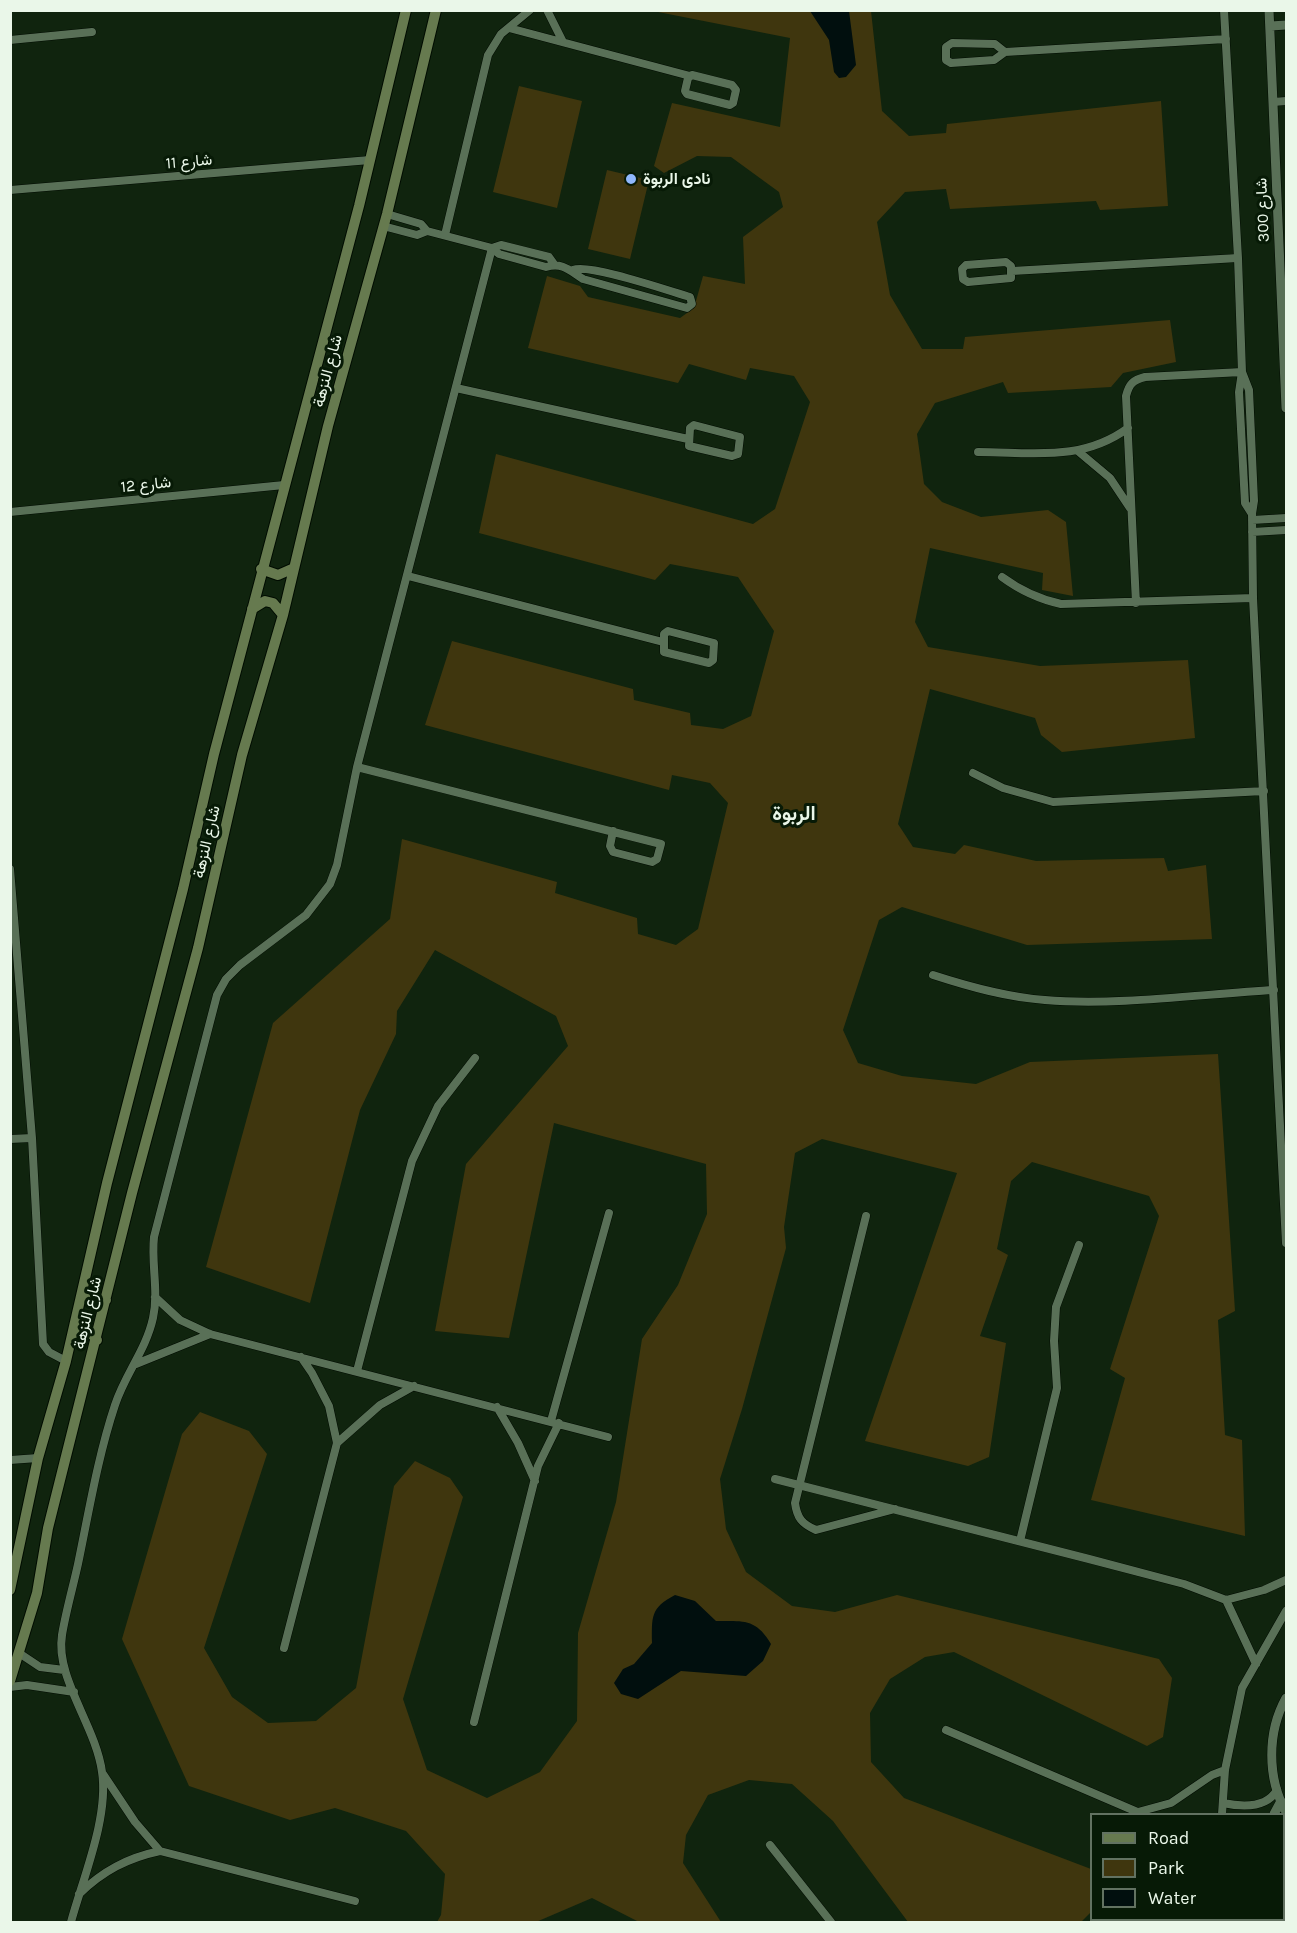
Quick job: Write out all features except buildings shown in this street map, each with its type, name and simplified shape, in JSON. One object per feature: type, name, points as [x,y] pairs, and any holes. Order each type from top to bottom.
[{"type":"main road","name":"شارع النزهة","points":[[10,1590],[38,1458],[66,1361],[110,1173],[183,890],[214,754],[370,160],[406,10]]},
{"type":"main road","name":"شارع النزهة","points":[[10,1681],[37,1593],[48,1528],[198,948],[242,755],[283,615],[328,426],[387,214],[436,10]]},
{"type":"main road","points":[[261,569],[278,575],[294,568]]},
{"type":"main road","points":[[252,609],[258,603],[273,603],[283,615]]},
{"type":"main road","points":[[82,1294],[85,1299],[96,1304],[106,1300]]},
{"type":"main road","points":[[72,1333],[78,1330],[89,1331],[97,1340]]},
{"type":"street","points":[[445,235],[488,55],[494,44],[530,10]]},
{"type":"street","points":[[547,10],[563,42]]},
{"type":"street","points":[[1224,10],[1242,372],[1249,390],[1254,501],[1252,517],[1253,598],[1287,1243]]},
{"type":"street","name":"شارع 300","points":[[1269,10],[1287,408]]},
{"type":"street","points":[[1271,26],[1287,25]]},
{"type":"street","points":[[509,28],[535,38],[563,42],[732,85],[736,90],[733,103],[730,105],[687,94],[685,91],[690,76]]},
{"type":"street","points":[[10,40],[92,32]]},
{"type":"street","points":[[1005,52],[1001,47],[988,43],[952,43],[946,47],[946,60],[951,63],[994,60],[1005,52],[1226,39]]},
{"type":"street","points":[[1273,102],[1287,101]]},
{"type":"street","name":"شارع 11","points":[[10,190],[370,160]]},
{"type":"street","points":[[387,214],[421,224],[427,231]]},
{"type":"street","points":[[383,226],[417,235],[427,231],[492,248],[501,245],[549,257],[554,264],[573,270],[583,279],[687,308],[692,304],[690,297],[641,282],[586,268],[573,270]]},
{"type":"street","points":[[160,1851],[135,1822],[103,1774],[92,1732],[64,1670],[62,1635],[115,1405],[150,1332],[155,1297],[151,1259],[154,1237],[217,995],[226,979],[240,965],[306,915],[330,884],[337,865],[357,767],[492,248]]},
{"type":"street","points":[[1011,271],[1238,258]]},
{"type":"street","points":[[1006,262],[1011,266],[1011,271],[1008,279],[968,282],[963,279],[962,269],[966,265],[1006,262]]},
{"type":"street","points":[[638,295],[641,282]]},
{"type":"street","points":[[1136,603],[1126,396],[1128,386],[1136,379],[1242,372]]},
{"type":"street","points":[[456,388],[688,439]]},
{"type":"street","points":[[694,425],[736,435],[741,441],[738,454],[732,456],[693,448],[689,446],[688,439],[690,428],[694,425]]},
{"type":"street","points":[[978,452],[1079,452],[1105,443],[1128,428]]},
{"type":"street","points":[[1079,452],[1110,478],[1132,510]]},
{"type":"street","name":"شارع 12","points":[[10,512],[284,485]]},
{"type":"street","points":[[1252,517],[1287,518]]},
{"type":"street","points":[[1252,532],[1287,530]]},
{"type":"street","points":[[408,576],[663,642]]},
{"type":"street","points":[[1002,577],[1029,594],[1061,604],[1253,598]]},
{"type":"street","points":[[668,631],[711,641],[716,645],[713,660],[709,663],[668,654],[662,648],[663,642],[668,631]]},
{"type":"street","points":[[357,767],[613,831],[661,844],[657,859],[652,862],[613,852],[610,846],[613,831]]},
{"type":"street","points":[[973,773],[1003,788],[1053,802],[1264,791]]},
{"type":"street","points":[[10,869],[32,1138],[43,1344],[49,1352],[66,1361]]},
{"type":"street","points":[[933,975],[1007,995],[1045,1000],[1083,1001],[1275,990]]},
{"type":"street","points":[[357,1371],[412,1161],[438,1106],[476,1058]]},
{"type":"street","points":[[10,1139],[32,1138]]},
{"type":"street","points":[[474,1722],[535,1481],[555,1422],[609,1213]]},
{"type":"street","points":[[866,1216],[795,1503],[797,1515],[804,1525],[816,1530],[896,1509]]},
{"type":"street","points":[[1020,1541],[1057,1388],[1054,1341],[1056,1307],[1079,1245]]},
{"type":"street","points":[[155,1297],[180,1320],[210,1334],[608,1437]]},
{"type":"street","points":[[136,1364],[210,1334]]},
{"type":"street","points":[[284,1648],[337,1443],[325,1398],[302,1357]]},
{"type":"street","points":[[337,1443],[373,1411],[414,1386]]},
{"type":"street","points":[[497,1407],[518,1443],[535,1481]]},
{"type":"street","points":[[10,1460],[38,1458]]},
{"type":"street","points":[[775,1479],[1184,1584],[1226,1599],[1264,1590],[1287,1580]]},
{"type":"street","points":[[1226,1599],[1256,1664]]},
{"type":"street","points":[[1222,1813],[1225,1770],[1238,1701],[1248,1675],[1270,1643],[1287,1611]]},
{"type":"street","points":[[19,1653],[40,1666],[64,1670]]},
{"type":"street","points":[[10,1687],[27,1685],[74,1692]]},
{"type":"street","points":[[1287,1698],[1279,1713],[1272,1746],[1277,1790],[1287,1812]]},
{"type":"street","points":[[946,1730],[1140,1813],[1171,1803],[1212,1775],[1225,1770]]},
{"type":"street","points":[[71,1923],[98,1823],[103,1774]]},
{"type":"street","points":[[1223,1803],[1260,1804],[1277,1790]]},
{"type":"street","points":[[1275,1813],[1281,1801]]},
{"type":"street","points":[[770,1845],[831,1923]]},
{"type":"street","points":[[79,1895],[96,1878],[115,1865],[137,1856],[160,1851],[355,1901]]},
{"type":"green space","points":[[653,11],[871,11],[882,111],[909,136],[946,133],[947,124],[1161,101],[1168,206],[1100,210],[1096,201],[950,209],[946,189],[905,192],[877,222],[890,295],[922,349],[963,349],[965,337],[1170,320],[1176,362],[1123,373],[1111,387],[1008,393],[1003,382],[935,403],[917,434],[924,484],[942,502],[981,517],[1048,510],[1066,522],[1073,596],[1042,590],[1043,573],[930,548],[915,622],[928,647],[1040,666],[1188,660],[1195,738],[1062,752],[1041,735],[1035,718],[930,689],[898,824],[913,847],[955,854],[964,845],[1036,861],[1164,858],[1168,871],[1206,865],[1212,939],[1027,945],[902,907],[879,920],[843,1030],[858,1063],[902,1076],[976,1084],[1030,1062],[1218,1054],[1235,1311],[1218,1320],[1225,1435],[1242,1440],[1245,1536],[1091,1500],[1125,1378],[1110,1369],[1159,1216],[1149,1196],[1032,1162],[1011,1181],[997,1249],[1008,1255],[980,1336],[1006,1343],[989,1457],[968,1466],[865,1441],[957,1173],[822,1139],[795,1153],[784,1227],[786,1248],[742,1409],[720,1479],[726,1529],[746,1572],[792,1606],[835,1612],[897,1595],[1159,1659],[1172,1678],[1163,1737],[1147,1746],[954,1652],[925,1657],[890,1679],[870,1713],[871,1762],[904,1798],[1090,1869],[1090,1913],[1081,1922],[908,1922],[833,1821],[792,1784],[749,1780],[708,1795],[686,1835],[683,1863],[721,1922],[639,1922],[592,1898],[536,1922],[437,1922],[441,1915],[445,1874],[406,1831],[335,1808],[290,1820],[189,1786],[122,1639],[182,1434],[200,1412],[249,1431],[267,1454],[204,1648],[232,1697],[268,1723],[316,1721],[356,1688],[394,1486],[415,1461],[450,1478],[463,1497],[403,1699],[427,1770],[487,1798],[540,1772],[577,1721],[578,1633],[616,1502],[642,1339],[678,1285],[707,1214],[706,1164],[554,1123],[509,1338],[435,1331],[466,1164],[568,1046],[556,1016],[435,950],[397,1011],[396,1034],[360,1110],[310,1303],[206,1267],[273,1023],[390,919],[402,839],[557,882],[555,893],[637,918],[638,934],[676,945],[698,929],[728,803],[710,783],[672,775],[669,790],[425,725],[452,641],[633,689],[634,700],[690,713],[691,725],[723,729],[751,716],[774,631],[738,577],[670,564],[655,580],[479,533],[496,454],[753,524],[775,509],[810,402],[794,376],[750,368],[746,380],[689,364],[678,383],[528,348],[547,276],[580,286],[588,297],[680,318],[694,308],[703,276],[745,284],[743,237],[783,207],[779,192],[731,157],[697,156],[664,173],[654,166],[672,103],[780,127],[790,38]]},
{"type":"green space","points":[[519,86],[582,101],[557,208],[493,192]]},
{"type":"green space","points":[[607,170],[649,180],[630,259],[588,249]]},
{"type":"water","points":[[810,11],[849,11],[856,65],[846,77],[839,78],[834,72],[829,40]]},
{"type":"water","points":[[675,1595],[695,1601],[716,1621],[741,1621],[760,1629],[771,1644],[763,1661],[746,1676],[681,1671],[638,1699],[621,1694],[614,1683],[623,1669],[634,1664],[652,1643],[654,1614],[661,1604]]},
{"type":"place","name":"نادى الربوة","points":[[631,179]]},
{"type":"district","name":"الربوة","points":[[794,814]]}]
